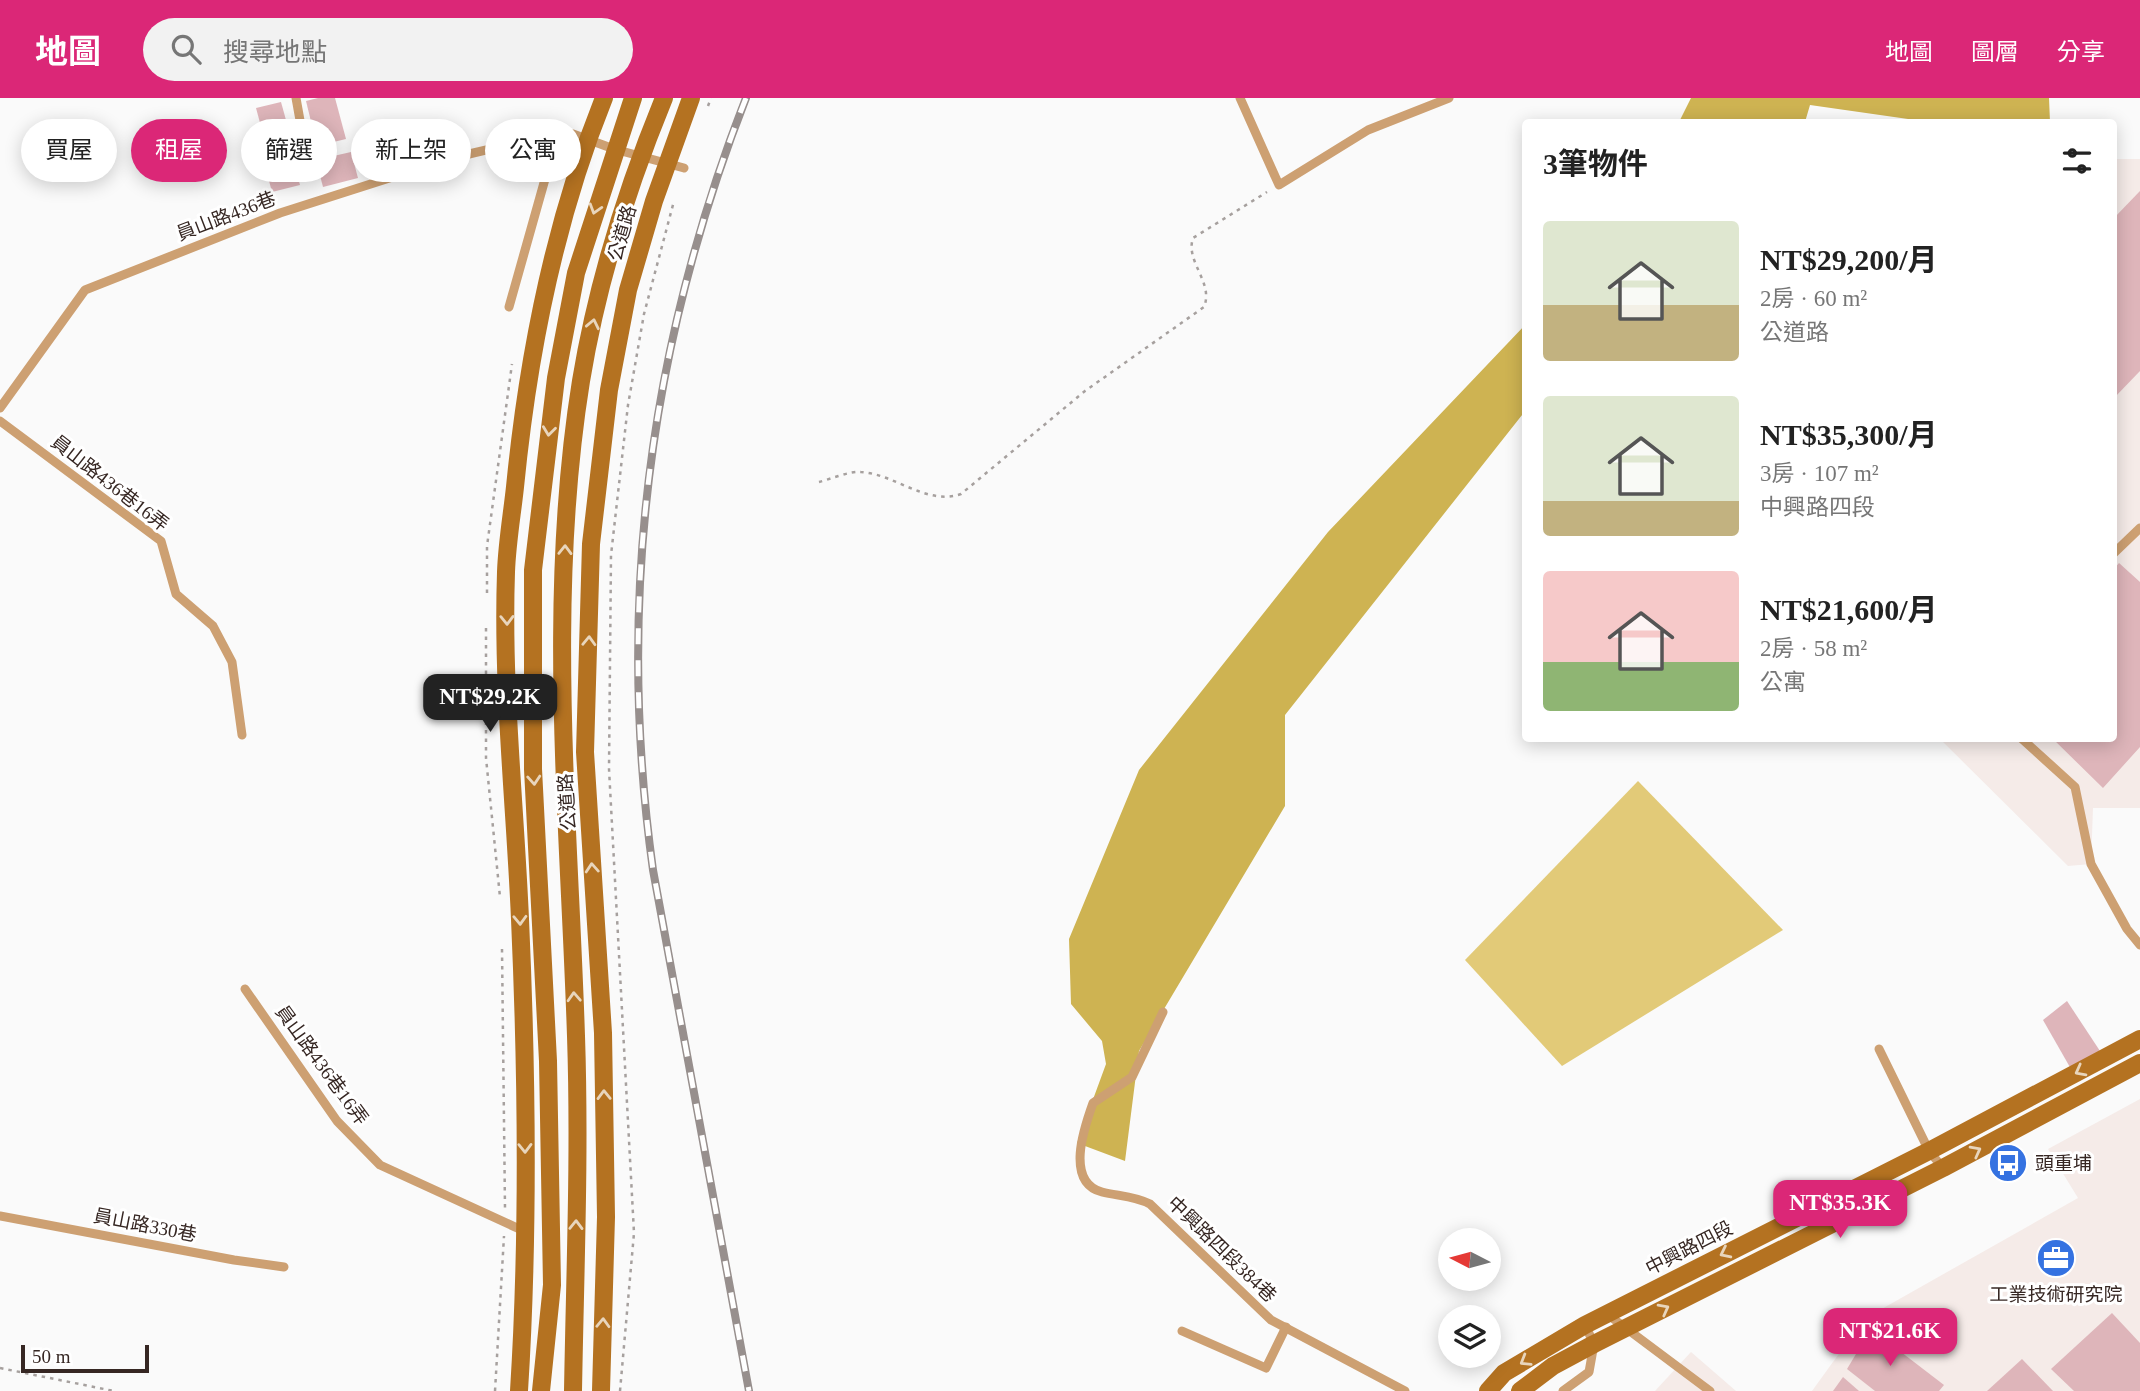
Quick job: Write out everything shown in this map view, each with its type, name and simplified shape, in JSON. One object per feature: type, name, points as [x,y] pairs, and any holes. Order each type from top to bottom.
[{"type":"street","points":[[519,1391],[526,1232],[520,922],[510,779],[506,571],[527,384],[551,264],[604,98]]},
{"type":"street","name":"公道路","points":[[541,1391],[552,1285],[548,1061],[533,769],[533,570],[558,365],[576,273],[614,149],[633,98]]},
{"type":"street","name":"公道路","points":[[573,1391],[576,1039],[563,755],[565,540],[581,382],[602,285],[640,156],[664,98]]},
{"type":"street","name":"公道路","points":[[601,1391],[606,1217],[603,1046],[585,752],[592,544],[609,390],[626,303],[675,166],[691,98]]},
{"type":"street","name":"中興路四段","points":[[1488,1391],[1504,1373],[1585,1325],[1929,1151],[2140,1039]]},
{"type":"street","points":[[1520,1391],[1553,1366],[1594,1344],[1943,1168],[2140,1063]]},
{"type":"lane","points":[[296,98],[300,119]]},
{"type":"lane","points":[[1240,98],[1279,185],[1368,130],[1450,98]]},
{"type":"lane","name":"員山路436巷","points":[[581,137],[675,166]]},
{"type":"lane","name":"員山路436巷","points":[[0,408],[85,290],[279,213],[452,158],[485,150]]},
{"type":"lane","points":[[509,307],[544,182]]},
{"type":"lane","name":"員山路436巷16弄","points":[[0,421],[161,541],[176,594],[213,626],[232,662],[242,735]]},
{"type":"lane","points":[[2117,551],[2140,528]]},
{"type":"lane","points":[[2025,742],[2075,787],[2091,864],[2127,929],[2140,945]]},
{"type":"lane","name":"員山路436巷16弄","points":[[246,989],[337,1121],[380,1165],[526,1232]]},
{"type":"lane","name":"中興路四段384巷","points":[[1163,1012],[1132,1077],[1093,1103],[1079,1164],[1082,1177],[1099,1191],[1142,1199],[1150,1204],[1271,1320],[1405,1391]]},
{"type":"lane","points":[[1879,1049],[1929,1151],[1943,1168]]},
{"type":"lane","name":"員山路330巷","points":[[0,1216],[284,1267]]},
{"type":"lane","points":[[1607,1314],[1628,1327],[1710,1391]]},
{"type":"lane","points":[[1563,1391],[1588,1371],[1594,1344],[1585,1325]]},
{"type":"lane","points":[[1182,1331],[1266,1368],[1286,1327]]},
{"type":"path","points":[[707,110],[711,98]]},
{"type":"path","points":[[621,1391],[634,1233],[609,769],[611,555],[628,405],[675,166]]},
{"type":"path","points":[[819,482],[861,472],[933,495],[950,498],[961,494],[1085,391],[1204,307],[1206,286],[1190,251],[1192,238],[1279,185]]},
{"type":"path","points":[[0,1368],[114,1391]]},
{"type":"shaded area","points":[[1691,98],[2049,98],[2050,119],[1908,119],[1810,105],[1806,119],[1680,119]]},
{"type":"shaded area","points":[[2117,159],[2140,159],[2140,808],[2093,808],[2091,864],[2068,866],[1943,742],[2117,742]]},
{"type":"shaded area","points":[[1522,328],[1522,415],[1285,715],[1285,806],[1139,1051],[1125,1161],[1077,1143],[1106,1064],[1102,1041],[1071,1004],[1069,939],[1139,770],[1328,532]]},
{"type":"shaded area","points":[[1638,781],[1783,930],[1562,1066],[1465,960]]},
{"type":"shaded area","name":"工業技術研究院","points":[[2140,1099],[2140,1391],[1812,1391],[1864,1319],[2078,1198],[2048,1149]]},
{"type":"shaded area","points":[[1691,1352],[1736,1391],[1655,1391]]},
{"type":"building","points":[[335,98],[346,139],[337,141],[337,119],[310,119],[306,101]]},
{"type":"building","points":[[281,102],[286,119],[259,119],[256,108]]},
{"type":"building","points":[[351,152],[351,180],[323,187],[322,182],[337,182],[337,155]]},
{"type":"building","points":[[269,182],[299,182],[300,185],[272,192]]},
{"type":"building","points":[[2140,191],[2140,371],[2117,395],[2117,215]]},
{"type":"building","points":[[2119,563],[2140,582],[2140,747],[2103,788],[2056,742],[2117,742]]},
{"type":"building","points":[[2067,1001],[2100,1051],[2071,1069],[2043,1020]]},
{"type":"building","points":[[2112,1313],[2140,1343],[2140,1391],[2074,1391],[2051,1369]]},
{"type":"building","points":[[1871,1329],[1944,1385],[1939,1391],[1875,1391],[1847,1369]]},
{"type":"building","points":[[2022,1359],[2053,1391],[1987,1391]]},
{"type":"building","points":[[1843,1377],[1859,1391],[1833,1391]]},
{"type":"railway","points":[[746,98],[712,192],[685,287],[664,382],[649,478],[640,575],[638,672],[642,771],[653,870],[749,1391]]},
{"type":"place","name":"頭重埔","points":[[2008,1163]]},
{"type":"place","name":"工業技術研究院","points":[[2056,1258]]}]
